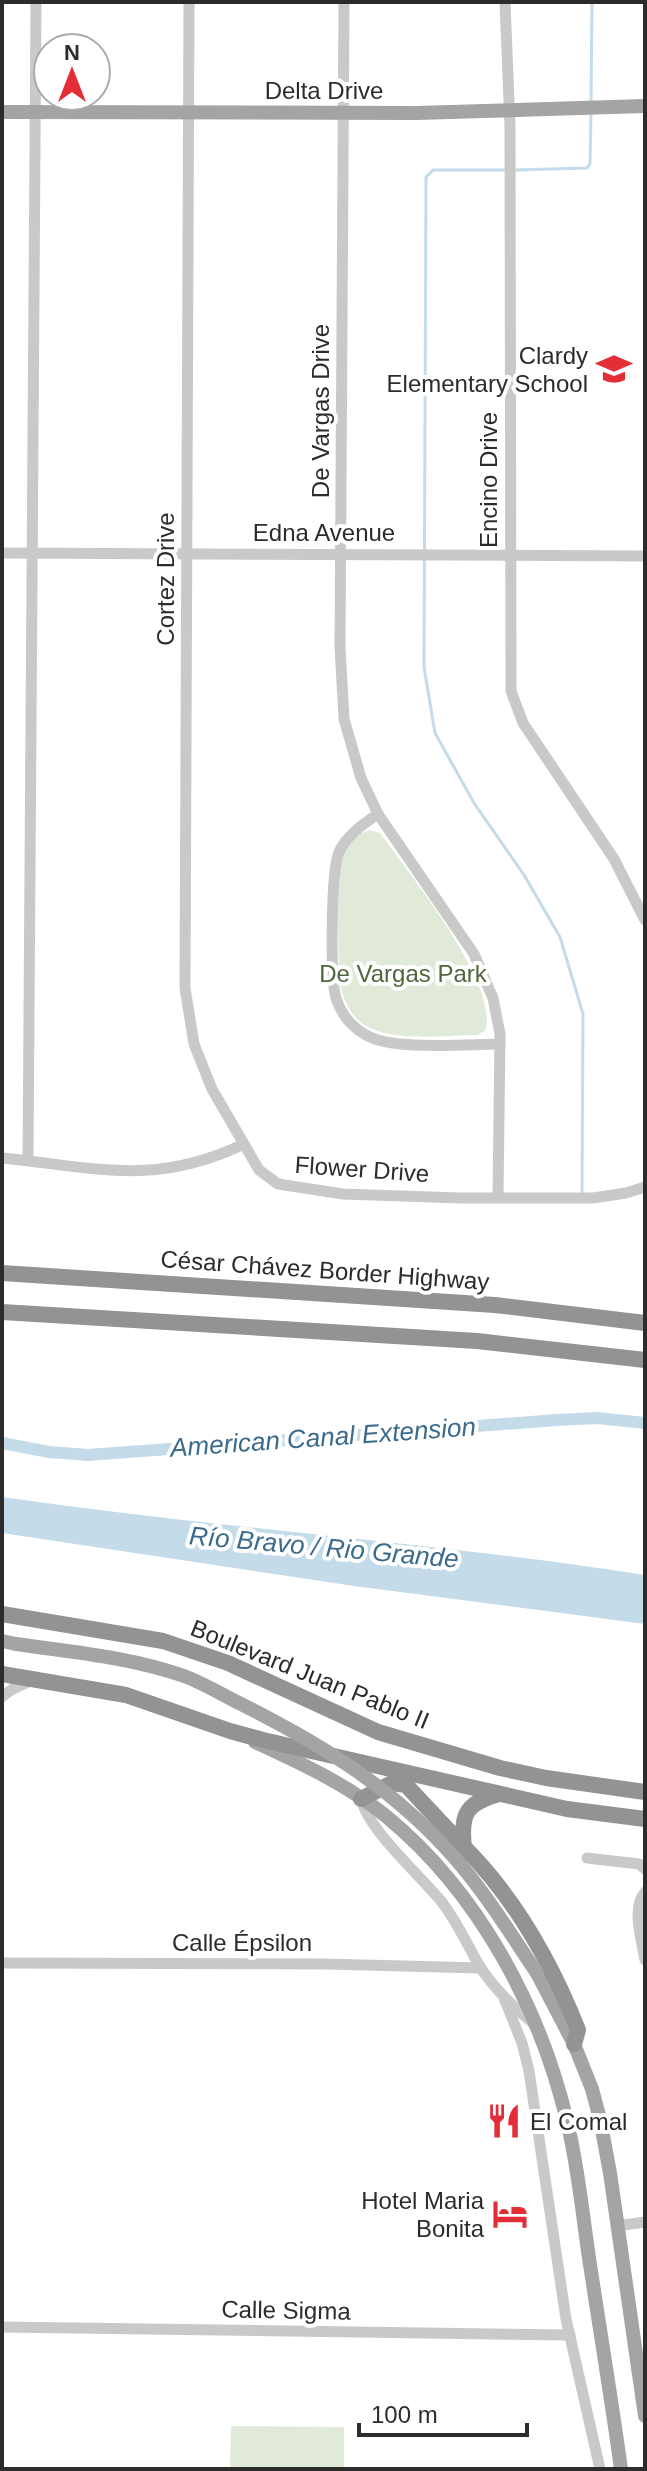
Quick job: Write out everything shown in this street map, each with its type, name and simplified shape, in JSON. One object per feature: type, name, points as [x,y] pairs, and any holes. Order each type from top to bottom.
[{"type":"highway","name":"César Chávez Border Highway","points":[[2,1273],[495,1305],[645,1323]]},
{"type":"highway","points":[[2,1312],[477,1341],[645,1360]]},
{"type":"highway","name":"Boulevard Juan Pablo II","points":[[2,1614],[163,1641],[228,1663],[378,1732],[500,1768],[645,1792]]},
{"type":"highway","points":[[2,1674],[126,1695],[230,1731],[567,1809],[645,1819]]},
{"type":"highway","points":[[361,1799],[392,1783],[406,1785],[494,1880],[512,1904],[553,1974],[578,2030],[574,2044]]},
{"type":"highway","points":[[464,1847],[463,1823],[468,1809],[478,1800],[501,1793]]},
{"type":"main road","name":"Delta Drive","points":[[112,112],[417,113],[645,106]]},
{"type":"main road","name":"Delta Drive","points":[[2,112],[32,112]]},
{"type":"main road","points":[[9,1642],[103,1656],[185,1677],[286,1726],[372,1780],[457,1861],[537,1973],[574,2044],[592,2089],[600,2119],[645,2416]]},
{"type":"main road","points":[[230,1731],[328,1777],[411,1838],[475,1913],[503,1959],[549,2060],[568,2122],[621,2469]]},
{"type":"street","points":[[36,2],[36,32]]},
{"type":"street","name":"Cortez Drive","points":[[189,2],[185,988],[188,1017],[202,1066],[242,1145]]},
{"type":"street","name":"De Vargas Drive","points":[[344,2],[340,647],[344,719],[361,778],[378,814],[479,962],[493,998],[500,1044],[498,1197]]},
{"type":"street","name":"Encino Drive","points":[[505,2],[509,108],[509,676],[516,708],[532,738],[641,898],[645,920]]},
{"type":"street","points":[[28,1160],[35,112]]},
{"type":"street","name":"Edna Avenue","points":[[2,553],[645,556]]},
{"type":"street","points":[[378,814],[343,844],[334,869],[333,982],[340,1008],[363,1034],[388,1043],[500,1044]]},
{"type":"street","points":[[2,1158],[123,1172],[157,1171],[209,1159],[242,1145]]},
{"type":"street","name":"Flower Drive","points":[[242,1145],[259,1170],[286,1187],[371,1196],[593,1198],[615,1196],[645,1187]]},
{"type":"street","points":[[2,1697],[37,1678]]},
{"type":"street","points":[[361,1799],[374,1827],[443,1903],[481,1968],[504,1998],[534,2024]]},
{"type":"street","points":[[587,1858],[639,1864],[645,1869]]},
{"type":"street","points":[[645,1892],[638,1908],[645,1960]]},
{"type":"street","name":"Calle Épsilon","points":[[2,1963],[481,1968]]},
{"type":"street","points":[[504,1998],[522,2043],[529,2071],[570,2335],[600,2469]]},
{"type":"street","points":[[617,2226],[645,2222]]},
{"type":"street","name":"Calle Sigma","points":[[2,2327],[570,2335]]},
{"type":"green space","name":"De Vargas Park","points":[[369,830],[380,833],[449,929],[479,986],[486,1011],[485,1031],[477,1035],[398,1035],[369,1028],[349,1009],[340,978],[338,920],[341,863],[350,842]]},
{"type":"green space","points":[[231,2426],[344,2427],[344,2469],[230,2469]]},
{"type":"water","name":"Río Bravo / Rio Grande","points":[[2,1497],[485,1553],[645,1575],[645,1624],[354,1586],[2,1533]]},
{"type":"waterway","points":[[591,102],[592,2]]},
{"type":"waterway","points":[[514,170],[587,168],[590,164],[591,114]]},
{"type":"waterway","points":[[506,170],[433,170],[426,177],[424,667],[435,733],[474,803],[524,875],[560,937],[583,1014],[582,1193]]},
{"type":"waterway","name":"American Canal Extension","points":[[2,1443],[49,1452],[88,1455],[557,1420],[597,1418],[645,1423]]},
{"type":"place","name":"Clardy Elementary School","points":[[614,369]]},
{"type":"place","name":"El Comal","points":[[504,2121]]},
{"type":"place","name":"Hotel Maria Bonita","points":[[510,2214]]}]
